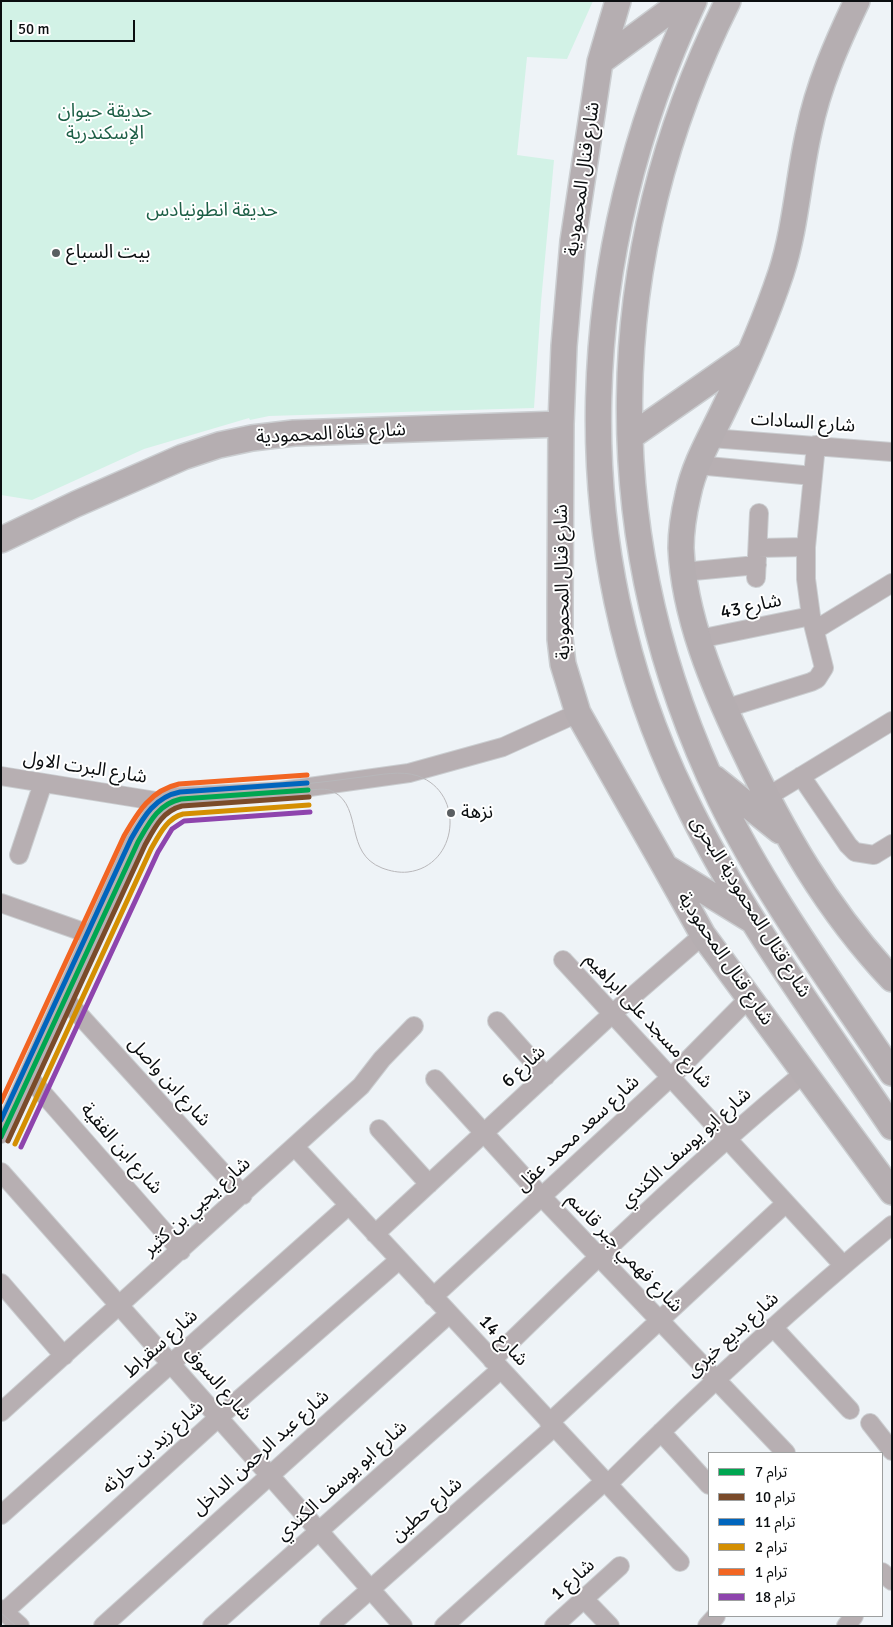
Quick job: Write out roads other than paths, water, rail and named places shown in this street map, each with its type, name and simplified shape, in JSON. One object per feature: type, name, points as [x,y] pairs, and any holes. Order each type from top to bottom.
[{"type":"main road","name":"شارع قنال المحمودية","points":[[618,1],[600,62],[573,241],[564,346],[561,424],[560,639],[567,681],[578,713],[703,935],[892,1192]]},
{"type":"main road","points":[[600,62],[683,1]]},
{"type":"main road","name":"شارع قنال المحمودية البحرى","points":[[694,1],[647,116],[634,157],[617,225],[602,328],[598,416],[599,459],[608,546],[636,674],[650,715],[683,796],[716,860],[754,922],[892,1127]]},
{"type":"main road","name":"شارع قنال المحمودية البحرى","points":[[728,1],[693,75],[664,159],[652,202],[637,286],[630,369],[630,437],[638,529],[655,619],[679,699],[708,773],[761,875],[892,1073]]},
{"type":"main road","points":[[857,1],[838,41],[817,99],[803,158],[790,242],[773,297],[752,352],[697,465],[688,491],[681,545],[683,572],[699,639],[724,709],[767,797],[788,838],[829,904],[887,966]]},
{"type":"main road","points":[[630,437],[752,352]]},
{"type":"main road","name":"شارع قناة المحمودية","points":[[1,540],[76,504],[183,457],[219,445],[252,438],[294,433],[561,424]]},
{"type":"main road","points":[[708,773],[788,838]]},
{"type":"main road","points":[[664,866],[754,922]]},
{"type":"street","name":"شارع السادات","points":[[711,438],[892,452]]},
{"type":"street","points":[[724,709],[811,682],[821,674],[824,661],[813,623],[806,579],[806,547],[816,445]]},
{"type":"street","points":[[697,465],[813,476]]},
{"type":"street","points":[[757,564],[759,513]]},
{"type":"street","points":[[683,572],[757,564],[806,547]]},
{"type":"street","name":"شارع 43","points":[[699,639],[813,623],[892,583]]},
{"type":"street","points":[[1,1134],[134,842],[162,802],[170,797],[280,791],[409,773],[503,747],[578,713]]},
{"type":"street","points":[[767,797],[892,721]]},
{"type":"street","points":[[801,776],[848,845],[855,852],[874,855],[892,844]]},
{"type":"street","name":"شارع البرت الاول","points":[[3,781],[43,783],[162,802]]},
{"type":"street","points":[[19,855],[43,783]]},
{"type":"street","points":[[1,903],[92,934]]},
{"type":"street","name":"شارع 6","points":[[375,1234],[612,1014],[703,935]]},
{"type":"street","name":"شارع مسجد على ابراهيم","points":[[563,960],[843,1264]]},
{"type":"street","name":"شارع ابن واصل","points":[[64,998],[243,1195]]},
{"type":"street","name":"شارع سعد محمد عقل","points":[[433,1297],[671,1077],[749,998]]},
{"type":"street","points":[[497,1021],[546,1076]]},
{"type":"street","name":"شارع يحيي بن كثير","points":[[4,1405],[64,1356],[361,1086],[382,1059],[414,1026]]},
{"type":"street","name":"شارع ابو يوسف الكندي","points":[[212,1626],[496,1365],[598,1256],[726,1138],[804,1073]]},
{"type":"street","name":"شارع ابن الفقية","points":[[27,1078],[40,1089],[181,1251]]},
{"type":"street","name":"شارع فهمي جبر قاسم","points":[[435,1079],[542,1197],[785,1452]]},
{"type":"street","points":[[379,1129],[429,1184]]},
{"type":"street","name":"شارع 14","points":[[295,1147],[680,1562]]},
{"type":"street","name":"شارع السوق","points":[[1,1172],[403,1626]]},
{"type":"street","name":"شارع حطين","points":[[329,1626],[552,1425],[660,1320],[786,1202]]},
{"type":"street","name":"شارع سقراط","points":[[1,1515],[349,1205]]},
{"type":"street","name":"شارع بديع خيرى","points":[[444,1626],[607,1482],[714,1379],[843,1264],[892,1225]]},
{"type":"street","name":"شارع زيد بن حارثه","points":[[3,1611],[219,1417],[399,1260]]},
{"type":"street","points":[[1,1283],[64,1356]]},
{"type":"street","name":"شارع عبد الرحمن الداخل","points":[[103,1626],[269,1474],[449,1314]]},
{"type":"street","points":[[773,1327],[850,1410]]},
{"type":"street","points":[[870,1423],[892,1450]]},
{"type":"street","points":[[661,1432],[708,1484]]},
{"type":"street","name":"شارع 1","points":[[554,1626],[620,1566]]},
{"type":"street","points":[[584,1598],[610,1626]]},
{"type":"street","points":[[3,1611],[20,1626]]},
{"type":"tram line","points":[[1,1127],[132,840],[158,801],[166,795],[191,791],[234,790],[298,785],[390,774],[411,774],[433,785],[444,797],[449,812],[450,828],[446,843],[437,857],[425,867],[408,872],[382,868],[370,861],[363,852],[343,799],[328,790],[308,790]]},
{"type":"tram line","name":"1","points":[[1,1102],[124,836],[146,803],[161,791],[179,784],[307,775]]},
{"type":"tram line","name":"11","points":[[1,1120],[131,839],[150,810],[163,798],[180,792],[307,783]]},
{"type":"tram line","name":"7","points":[[1,1137],[138,842],[155,815],[166,805],[181,799],[308,790]]},
{"type":"tram line","name":"10","points":[[8,1141],[145,845],[159,821],[175,808],[182,806],[309,797]]},
{"type":"tram line","name":"2","points":[[15,1144],[151,849],[168,823],[183,814],[309,805]]},
{"type":"tram line","name":"18","points":[[21,1147],[158,852],[172,829],[184,821],[310,812]]},
{"type":"tram line","points":[[1,1613],[16,1626]]},
{"type":"place","name":"بيت السباع","points":[[56,253]]},
{"type":"place","name":"نزهة","points":[[451,813]]},
{"type":"park label","name":"حديقة حيوان الإسكندرية","points":[[105,123]]},
{"type":"park label","name":"حديقة انطونيادس","points":[[212,211]]}]
